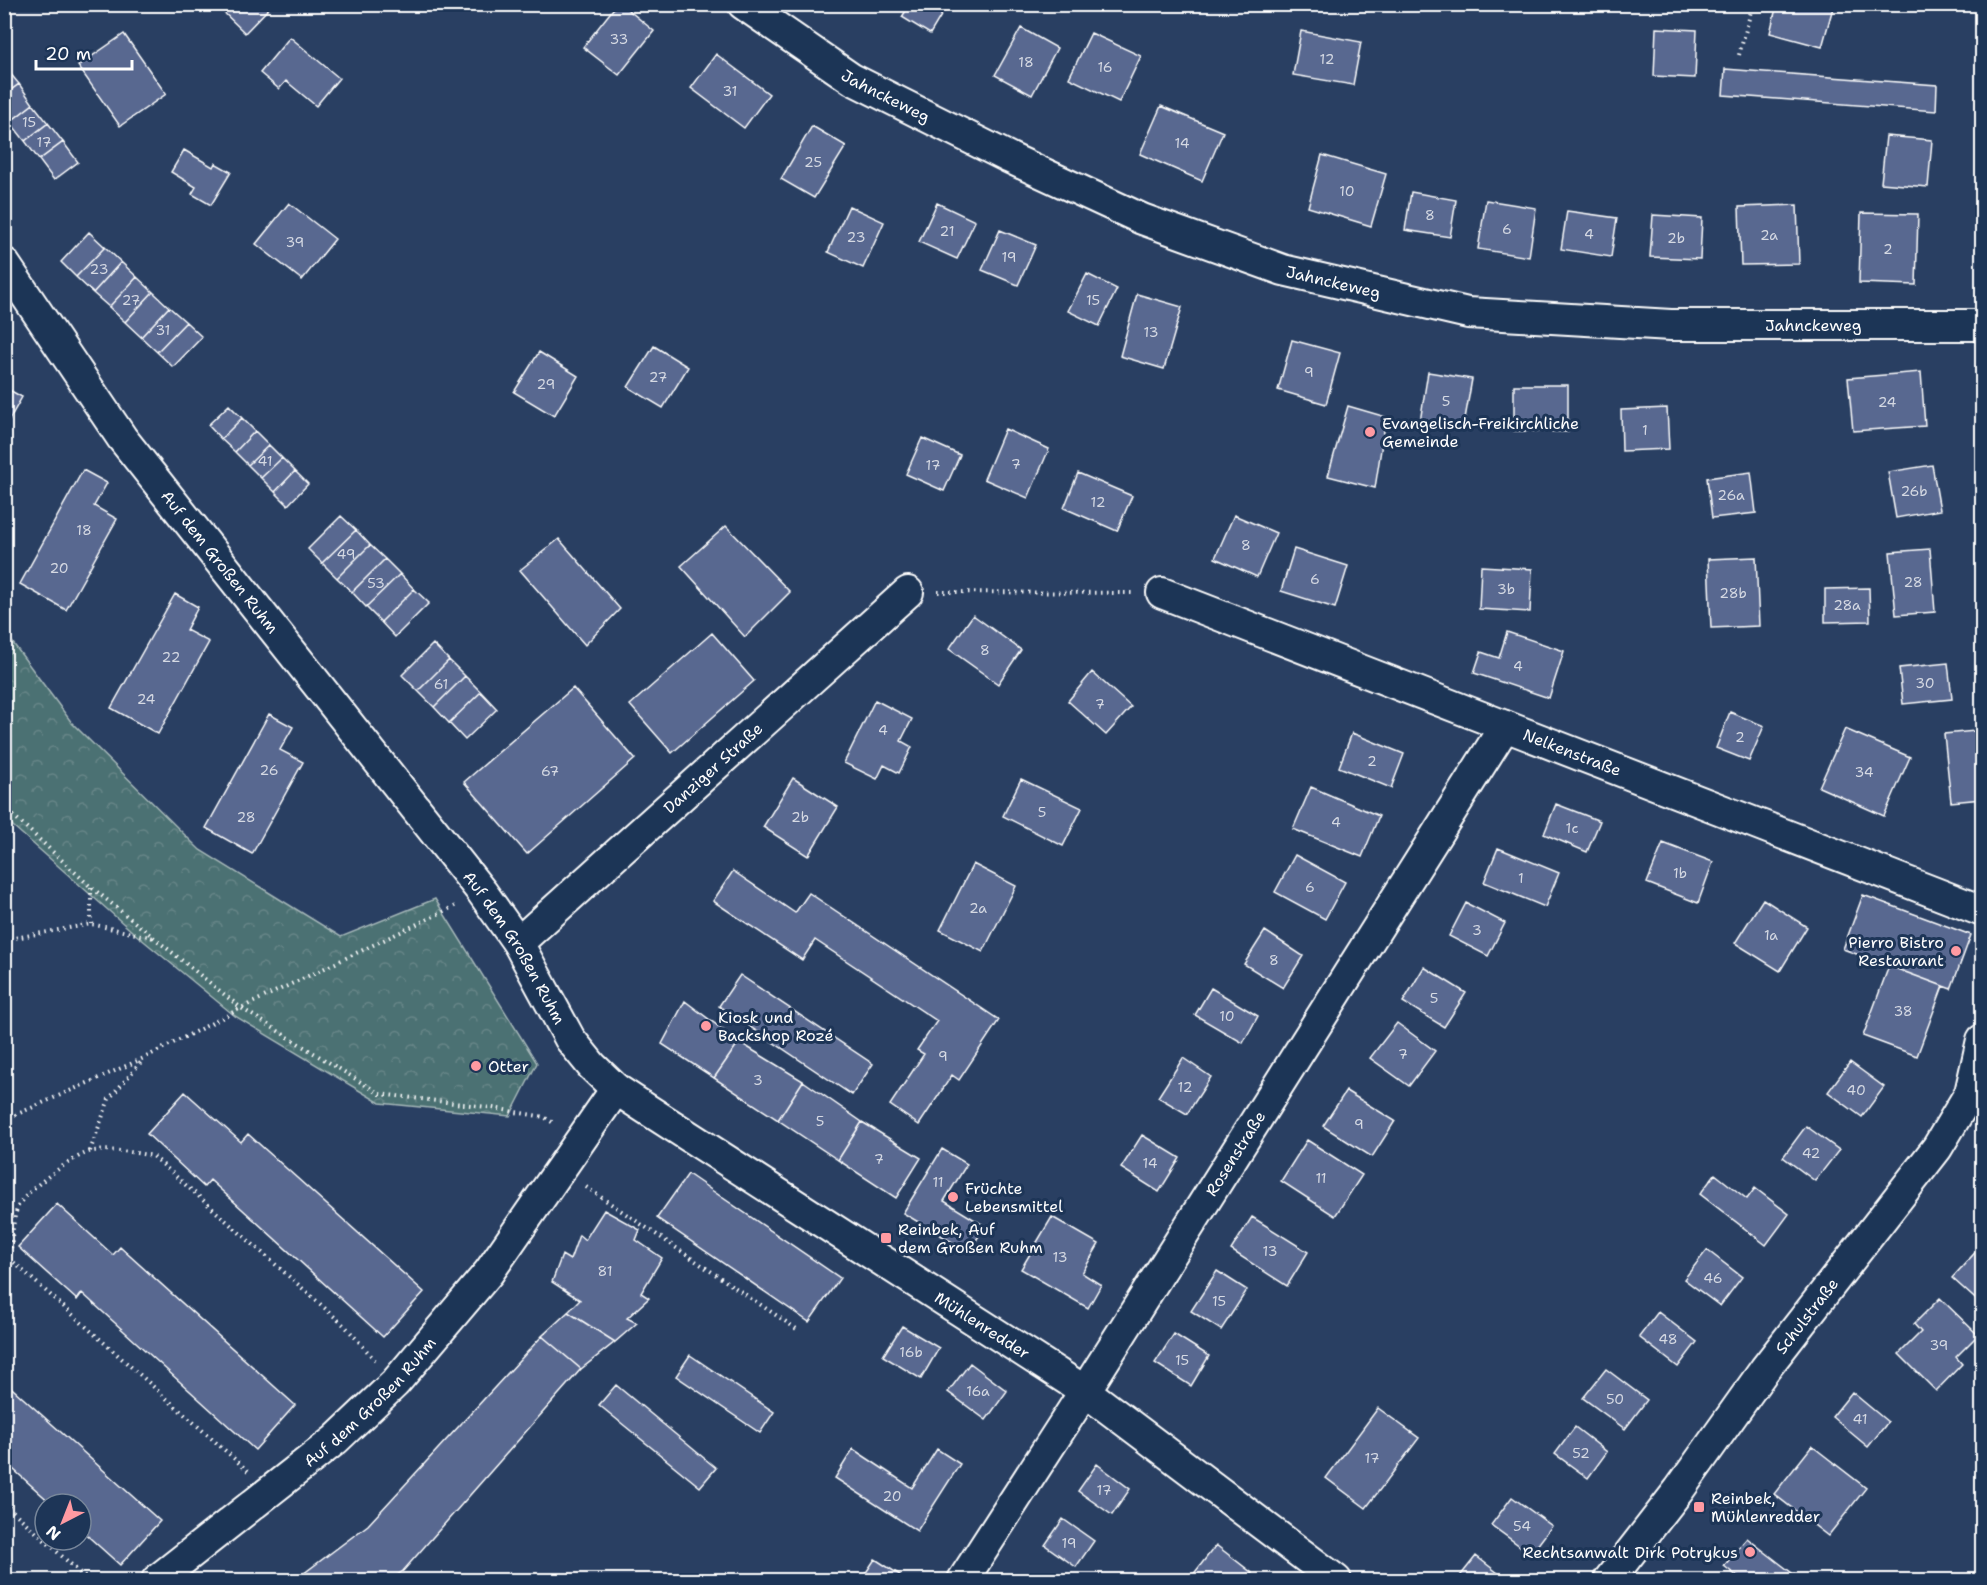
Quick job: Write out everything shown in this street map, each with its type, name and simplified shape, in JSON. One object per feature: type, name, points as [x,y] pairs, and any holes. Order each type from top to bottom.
[{"type":"street","name":"Jahnckeweg","points":[[743,4],[852,79],[1010,158],[1142,219],[1283,270],[1468,313],[1671,325],[1983,325]]},
{"type":"street","name":"Auf dem Großen Ruhm","points":[[4,263],[122,438],[483,892],[518,943],[570,1039],[592,1066],[616,1089],[489,1272],[395,1383],[336,1440],[156,1581]]},
{"type":"street","name":"Danziger Straße","points":[[518,943],[908,592]]},
{"type":"street","name":"Nelkenstraße","points":[[1162,593],[1983,911]]},
{"type":"street","name":"Rosenstraße","points":[[963,1581],[1505,726]]},
{"type":"street","name":"Schulstraße","points":[[1609,1581],[1679,1490],[1765,1370],[1937,1148],[1970,1093],[1983,1040]]},
{"type":"street","name":"Mühlenredder","points":[[616,1089],[1085,1391],[1335,1581]]},
{"type":"path","points":[[1739,56],[1753,4]]},
{"type":"path","points":[[908,592],[1162,593]]},
{"type":"path","points":[[4,807],[91,887],[241,1008],[380,1094],[487,1107],[544,1117],[582,1140]]},
{"type":"path","points":[[91,887],[91,924]]},
{"type":"path","points":[[4,1120],[144,1058],[241,1008],[483,892]]},
{"type":"path","points":[[4,940],[91,924],[155,939]]},
{"type":"path","points":[[90,1151],[109,1099],[144,1058]]},
{"type":"path","points":[[271,1492],[7,1259],[17,1206],[36,1186],[65,1165],[90,1151],[121,1150],[153,1156],[345,1326],[395,1383]]},
{"type":"path","points":[[561,1169],[798,1330]]},
{"type":"path","points":[[4,1503],[88,1581]]},
{"type":"green space","points":[[4,631],[72,723],[200,850],[341,937],[435,899],[537,1063],[510,1116],[380,1103],[235,1016],[134,933],[5,819]]},
{"type":"building","points":[[215,4],[273,4],[245,33]]},
{"type":"building","points":[[617,4],[621,4],[654,31],[619,75],[583,47]]},
{"type":"building","points":[[910,4],[948,4],[930,34],[902,17]]},
{"type":"building","points":[[1777,4],[1834,4],[1822,47],[1770,33]]},
{"type":"building","points":[[1021,28],[1057,48],[1032,95],[995,75]]},
{"type":"building","points":[[1656,28],[1697,30],[1695,78],[1654,76]]},
{"type":"building","points":[[1301,31],[1361,42],[1353,85],[1293,75]]},
{"type":"building","points":[[1091,33],[1141,56],[1119,102],[1069,78]]},
{"type":"building","points":[[124,34],[166,94],[120,126],[78,66]]},
{"type":"building","points":[[290,37],[339,78],[316,106],[286,81],[279,89],[260,73]]},
{"type":"building","points":[[716,54],[769,94],[744,128],[691,88]]},
{"type":"building","points":[[4,66],[19,84],[4,95]]},
{"type":"building","points":[[1725,69],[1937,85],[1936,111],[1723,95]]},
{"type":"building","points":[[19,84],[33,104],[10,122],[4,115],[4,95]]},
{"type":"building","points":[[33,104],[48,123],[25,141],[10,122]]},
{"type":"building","points":[[1161,106],[1223,132],[1202,181],[1140,154]]},
{"type":"building","points":[[48,123],[63,142],[39,160],[25,141]]},
{"type":"building","points":[[812,126],[846,146],[814,198],[781,179]]},
{"type":"building","points":[[1886,136],[1932,140],[1928,187],[1881,183]]},
{"type":"building","points":[[63,142],[78,162],[54,180],[39,160]]},
{"type":"building","points":[[184,150],[213,167],[215,163],[231,172],[211,205],[192,194],[196,187],[171,172]]},
{"type":"building","points":[[1322,155],[1386,174],[1371,226],[1308,207]]},
{"type":"building","points":[[1411,192],[1456,200],[1450,237],[1405,230]]},
{"type":"building","points":[[1486,200],[1536,208],[1529,257],[1478,249]]},
{"type":"building","points":[[289,203],[335,239],[302,280],[256,244]]},
{"type":"building","points":[[937,203],[975,221],[957,259],[919,242]]},
{"type":"building","points":[[1797,205],[1799,264],[1741,265],[1739,207]]},
{"type":"building","points":[[849,206],[884,222],[863,268],[828,252]]},
{"type":"building","points":[[1567,211],[1617,218],[1611,257],[1561,249]]},
{"type":"building","points":[[1861,213],[1918,214],[1916,285],[1859,283]]},
{"type":"building","points":[[1653,215],[1702,218],[1700,259],[1650,257]]},
{"type":"building","points":[[1000,230],[1036,245],[1018,285],[982,270]]},
{"type":"building","points":[[89,232],[105,247],[76,277],[61,262]]},
{"type":"building","points":[[105,247],[121,262],[93,293],[76,277]]},
{"type":"building","points":[[121,262],[137,277],[109,307],[93,293]]},
{"type":"building","points":[[1087,274],[1117,289],[1099,326],[1068,311]]},
{"type":"building","points":[[137,277],[153,292],[125,322],[109,307]]},
{"type":"building","points":[[153,292],[169,307],[141,337],[125,322]]},
{"type":"building","points":[[1137,294],[1182,307],[1164,369],[1120,356]]},
{"type":"building","points":[[169,307],[186,322],[157,352],[141,337]]},
{"type":"building","points":[[186,322],[202,337],[173,367],[157,352]]},
{"type":"building","points":[[1292,340],[1340,353],[1326,404],[1278,390]]},
{"type":"building","points":[[654,346],[688,367],[663,408],[628,387]]},
{"type":"building","points":[[539,352],[578,376],[554,416],[514,392]]},
{"type":"building","points":[[1428,372],[1472,379],[1463,430],[1420,422]]},
{"type":"building","points":[[1921,372],[1925,426],[1853,431],[1848,378]]},
{"type":"building","points":[[1514,385],[1568,385],[1568,432],[1514,431]]},
{"type":"building","points":[[4,387],[22,397],[4,429]]},
{"type":"building","points":[[229,405],[242,418],[221,439],[208,425]]},
{"type":"building","points":[[1348,406],[1386,417],[1375,488],[1328,476]]},
{"type":"building","points":[[1667,408],[1669,449],[1622,451],[1621,410]]},
{"type":"building","points":[[242,418],[255,431],[235,452],[221,439]]},
{"type":"building","points":[[1005,429],[1049,449],[1028,498],[984,479]]},
{"type":"building","points":[[255,431],[269,445],[248,465],[235,452]]},
{"type":"building","points":[[922,438],[960,455],[944,491],[906,474]]},
{"type":"building","points":[[269,445],[282,458],[261,478],[248,465]]},
{"type":"building","points":[[282,458],[295,471],[275,492],[261,478]]},
{"type":"building","points":[[1932,465],[1940,510],[1896,518],[1888,472]]},
{"type":"building","points":[[83,470],[107,483],[94,506],[117,519],[66,610],[20,584]]},
{"type":"building","points":[[295,471],[308,484],[288,505],[275,492]]},
{"type":"building","points":[[1751,472],[1756,513],[1712,518],[1707,478]]},
{"type":"building","points":[[1078,473],[1132,496],[1117,531],[1064,508]]},
{"type":"building","points":[[1234,515],[1276,533],[1257,577],[1215,558]]},
{"type":"building","points":[[341,516],[356,530],[322,563],[308,549]]},
{"type":"building","points":[[726,526],[790,592],[745,637],[681,566]]},
{"type":"building","points":[[356,530],[370,545],[337,578],[322,563]]},
{"type":"building","points":[[559,539],[620,609],[585,645],[520,570]]},
{"type":"building","points":[[370,545],[385,559],[352,592],[337,578]]},
{"type":"building","points":[[1294,549],[1348,566],[1335,608],[1281,591]]},
{"type":"building","points":[[1930,549],[1935,612],[1896,615],[1890,552]]},
{"type":"building","points":[[1756,557],[1759,626],[1711,628],[1708,559]]},
{"type":"building","points":[[385,559],[400,574],[366,607],[352,592]]},
{"type":"building","points":[[1481,566],[1532,569],[1530,612],[1479,609]]},
{"type":"building","points":[[400,574],[414,589],[381,622],[366,607]]},
{"type":"building","points":[[1869,588],[1870,621],[1825,622],[1825,589]]},
{"type":"building","points":[[414,589],[429,603],[395,637],[381,622]]},
{"type":"building","points":[[175,594],[198,607],[186,630],[209,642],[158,734],[111,708]]},
{"type":"building","points":[[973,615],[1021,650],[998,684],[949,649]]},
{"type":"building","points":[[1507,632],[1564,651],[1549,698],[1474,673],[1481,652],[1499,658]]},
{"type":"building","points":[[712,633],[754,681],[672,753],[630,705]]},
{"type":"building","points":[[433,644],[449,660],[418,691],[402,675]]},
{"type":"building","points":[[449,660],[465,676],[434,707],[418,691]]},
{"type":"building","points":[[1948,663],[1952,699],[1903,704],[1899,668]]},
{"type":"building","points":[[1092,672],[1131,707],[1106,735],[1068,701]]},
{"type":"building","points":[[465,676],[481,692],[449,723],[434,707]]},
{"type":"building","points":[[573,688],[635,759],[527,854],[464,782]]},
{"type":"building","points":[[481,692],[497,709],[465,740],[449,723]]},
{"type":"building","points":[[875,700],[912,719],[901,741],[912,747],[899,773],[884,765],[877,779],[844,763]]},
{"type":"building","points":[[1730,712],[1764,726],[1749,761],[1716,748]]},
{"type":"building","points":[[269,714],[293,727],[280,750],[303,762],[252,854],[206,828]]},
{"type":"building","points":[[1845,729],[1910,757],[1884,816],[1819,787]]},
{"type":"building","points":[[1975,731],[1982,799],[1951,802],[1944,734]]},
{"type":"building","points":[[1352,733],[1404,754],[1391,788],[1339,767]]},
{"type":"building","points":[[793,778],[838,807],[808,856],[763,827]]},
{"type":"building","points":[[1021,779],[1082,808],[1063,846],[1003,816]]},
{"type":"building","points":[[1311,787],[1379,816],[1362,857],[1293,829]]},
{"type":"building","points":[[1556,804],[1600,821],[1587,852],[1544,834]]},
{"type":"building","points":[[1663,843],[1713,862],[1698,903],[1647,883]]},
{"type":"building","points":[[1498,848],[1559,873],[1545,907],[1484,882]]},
{"type":"building","points":[[1295,855],[1345,882],[1325,919],[1275,892]]},
{"type":"building","points":[[973,864],[1016,886],[983,952],[940,930]]},
{"type":"building","points":[[733,871],[795,913],[809,893],[999,1020],[959,1080],[952,1075],[919,1125],[890,1105],[924,1054],[917,1050],[937,1021],[815,940],[802,960],[713,901]]},
{"type":"building","points":[[1863,895],[1971,935],[1951,989],[1843,949]]},
{"type":"building","points":[[1763,899],[1807,927],[1780,971],[1735,943]]},
{"type":"building","points":[[1466,903],[1505,923],[1488,956],[1449,936]]},
{"type":"building","points":[[1265,931],[1303,956],[1283,988],[1244,964]]},
{"type":"building","points":[[1889,966],[1943,986],[1917,1056],[1863,1036]]},
{"type":"building","points":[[1424,967],[1466,993],[1444,1027],[1403,1002]]},
{"type":"building","points":[[740,975],[873,1064],[852,1095],[719,1006]]},
{"type":"building","points":[[1211,988],[1258,1016],[1243,1043],[1195,1015]]},
{"type":"building","points":[[685,1001],[739,1042],[714,1078],[662,1044]]},
{"type":"building","points":[[1397,1023],[1435,1051],[1409,1086],[1370,1058]]},
{"type":"building","points":[[739,1042],[803,1081],[778,1120],[714,1078]]},
{"type":"building","points":[[1183,1058],[1211,1077],[1187,1114],[1158,1097]]},
{"type":"building","points":[[1850,1062],[1884,1087],[1862,1117],[1828,1092]]},
{"type":"building","points":[[803,1081],[862,1122],[838,1160],[778,1120]]},
{"type":"building","points":[[1346,1091],[1395,1121],[1372,1157],[1323,1126]]},
{"type":"building","points":[[185,1092],[241,1142],[248,1134],[424,1292],[383,1337],[210,1180],[204,1187],[147,1134]]},
{"type":"building","points":[[862,1122],[921,1158],[896,1198],[838,1160]]},
{"type":"building","points":[[1806,1126],[1839,1150],[1815,1181],[1783,1157]]},
{"type":"building","points":[[1142,1135],[1180,1158],[1159,1192],[1121,1168]]},
{"type":"building","points":[[1307,1140],[1362,1175],[1335,1216],[1281,1181]]},
{"type":"building","points":[[942,1149],[967,1164],[944,1201],[985,1226],[969,1252],[903,1213]]},
{"type":"building","points":[[688,1174],[840,1278],[809,1322],[657,1218]]},
{"type":"building","points":[[1715,1174],[1747,1199],[1755,1188],[1789,1214],[1766,1245],[1700,1194]]},
{"type":"building","points":[[57,1204],[113,1255],[120,1247],[295,1405],[255,1450],[82,1293],[77,1300],[18,1247]]},
{"type":"building","points":[[604,1210],[640,1230],[636,1240],[662,1258],[641,1293],[649,1298],[627,1318],[637,1323],[615,1342],[568,1312],[580,1300],[552,1282],[562,1255],[570,1260],[579,1235],[585,1240]]},
{"type":"building","points":[[1052,1217],[1099,1244],[1082,1273],[1101,1285],[1088,1308],[1021,1269]]},
{"type":"building","points":[[1252,1217],[1308,1252],[1287,1286],[1231,1250]]},
{"type":"building","points":[[1982,1245],[1982,1305],[1952,1278]]},
{"type":"building","points":[[1707,1250],[1742,1277],[1720,1306],[1684,1279]]},
{"type":"building","points":[[1217,1271],[1247,1290],[1221,1330],[1191,1311]]},
{"type":"building","points":[[1940,1298],[1978,1335],[1956,1357],[1962,1364],[1936,1391],[1899,1354],[1921,1332],[1914,1324]]},
{"type":"building","points":[[568,1312],[615,1342],[581,1369],[542,1336]]},
{"type":"building","points":[[1658,1312],[1697,1342],[1678,1367],[1639,1337]]},
{"type":"building","points":[[902,1326],[939,1348],[921,1379],[883,1356]]},
{"type":"building","points":[[1174,1334],[1209,1356],[1191,1386],[1155,1363]]},
{"type":"building","points":[[542,1336],[581,1369],[403,1571],[390,1580],[295,1580],[368,1525]]},
{"type":"building","points":[[690,1355],[774,1412],[760,1433],[676,1376]]},
{"type":"building","points":[[970,1363],[1007,1391],[986,1420],[948,1392]]},
{"type":"building","points":[[1606,1369],[1647,1400],[1625,1429],[1583,1398]]},
{"type":"building","points":[[4,1381],[160,1521],[120,1565],[93,1541],[93,1492],[39,1492],[4,1461]]},
{"type":"building","points":[[616,1385],[716,1468],[700,1487],[599,1405]]},
{"type":"building","points":[[1852,1392],[1888,1422],[1868,1447],[1832,1417]]},
{"type":"building","points":[[1378,1408],[1419,1438],[1366,1508],[1326,1478]]},
{"type":"building","points":[[1575,1427],[1607,1452],[1588,1478],[1555,1454]]},
{"type":"building","points":[[1812,1446],[1866,1488],[1828,1536],[1774,1494]]},
{"type":"building","points":[[853,1449],[912,1488],[937,1449],[960,1464],[917,1531],[835,1478]]},
{"type":"building","points":[[1097,1464],[1130,1489],[1112,1515],[1078,1491]]},
{"type":"building","points":[[1512,1497],[1552,1526],[1531,1554],[1491,1525]]},
{"type":"building","points":[[1063,1519],[1094,1541],[1076,1567],[1045,1545]]},
{"type":"building","name":"Rechtsanwalt Dirk Potrykus","points":[[1747,1538],[1801,1580],[1742,1580],[1724,1566]]},
{"type":"building","points":[[1216,1545],[1252,1573],[1247,1580],[1189,1580]]},
{"type":"building","points":[[1476,1556],[1507,1580],[1457,1580]]},
{"type":"building","points":[[875,1559],[900,1575],[897,1580],[861,1580]]},
{"type":"place","name":"Evangelisch-Freikirchliche Gemeinde","points":[[1370,432]]},
{"type":"place","name":"Pierro Bistro Restaurant","points":[[1956,951]]},
{"type":"place","name":"Kiosk und Backshop Rozé","points":[[706,1026]]},
{"type":"place","name":"Otter","points":[[476,1066]]},
{"type":"place","name":"Früchte Lebensmittel","points":[[953,1197]]},
{"type":"place","name":"Reinbek, Auf dem Großen Ruhm","points":[[886,1238]]},
{"type":"place","name":"Reinbek, Mühlenredder","points":[[1699,1507]]},
{"type":"place","name":"Rechtsanwalt Dirk Potrykus","points":[[1750,1552]]}]
